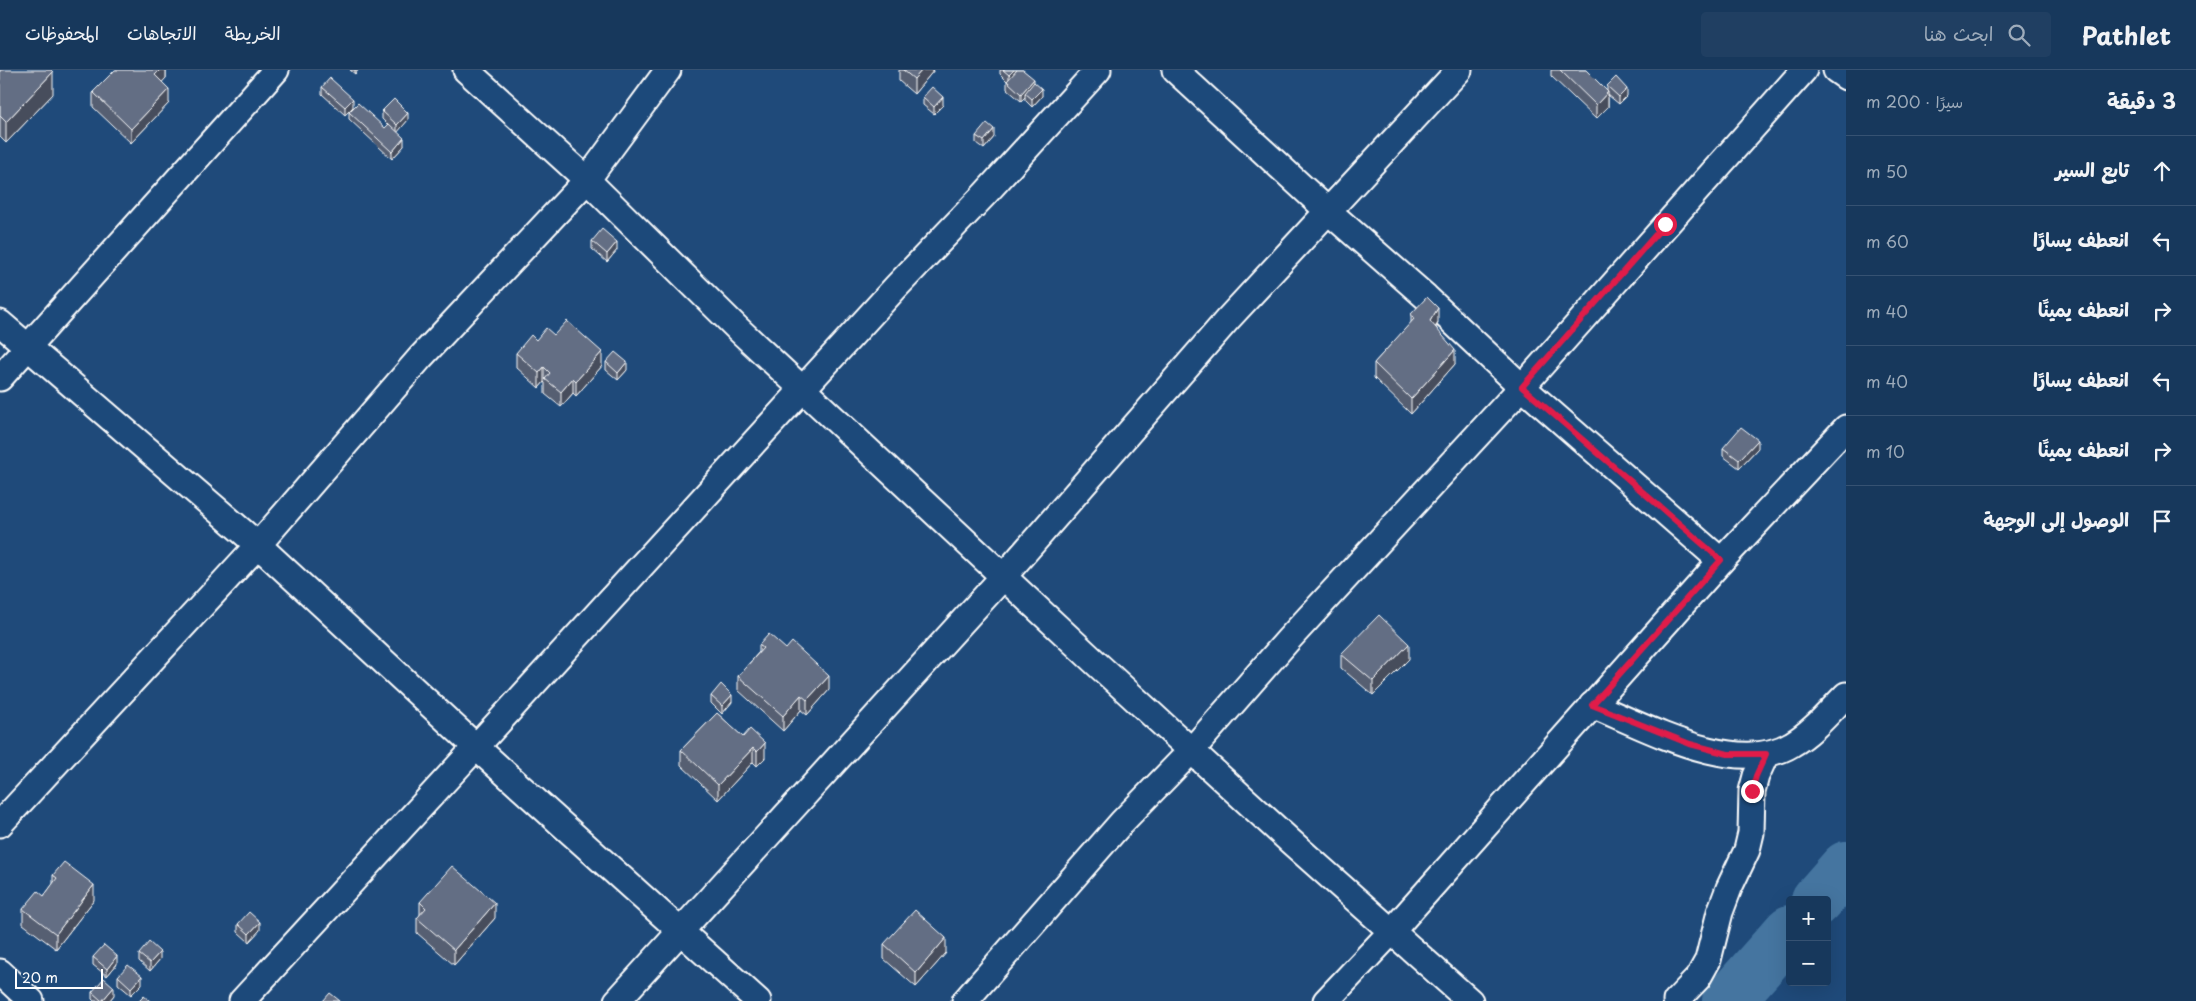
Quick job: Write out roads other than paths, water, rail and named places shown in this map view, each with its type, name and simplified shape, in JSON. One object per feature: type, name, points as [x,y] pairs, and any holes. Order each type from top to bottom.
[{"type":"street","points":[[466,70],[587,180],[737,328],[1003,577],[1192,751],[1470,1001]]},
{"type":"street","points":[[0,824],[258,546],[420,358],[587,180],[668,70]]},
{"type":"street","points":[[242,1001],[802,389],[1098,70]]},
{"type":"street","points":[[1175,70],[1328,212],[1426,297],[1522,387],[1721,560]]},
{"type":"street","points":[[617,1001],[1003,577],[1221,326],[1459,70]]},
{"type":"street","points":[[965,1001],[1122,822],[1192,751],[1296,632],[1522,387],[1804,70]]},
{"type":"street","points":[[1836,70],[1846,77]]},
{"type":"street","points":[[0,378],[272,71]]},
{"type":"street","points":[[0,323],[258,546],[476,747],[758,1001]]},
{"type":"street","points":[[1326,1001],[1392,931],[1721,560],[1846,428]]},
{"type":"street","points":[[1592,705],[1690,744],[1728,754],[1766,754],[1791,745],[1807,734],[1846,695]]},
{"type":"street","points":[[1676,1001],[1698,978],[1708,960],[1723,904],[1747,850],[1751,833],[1752,791],[1756,776],[1766,754]]},
{"type":"street","points":[[0,972],[31,1001]]},
{"type":"waterway","points":[[1821,896],[1846,867]]},
{"type":"waterway","points":[[1728,1001],[1786,936]]}]
